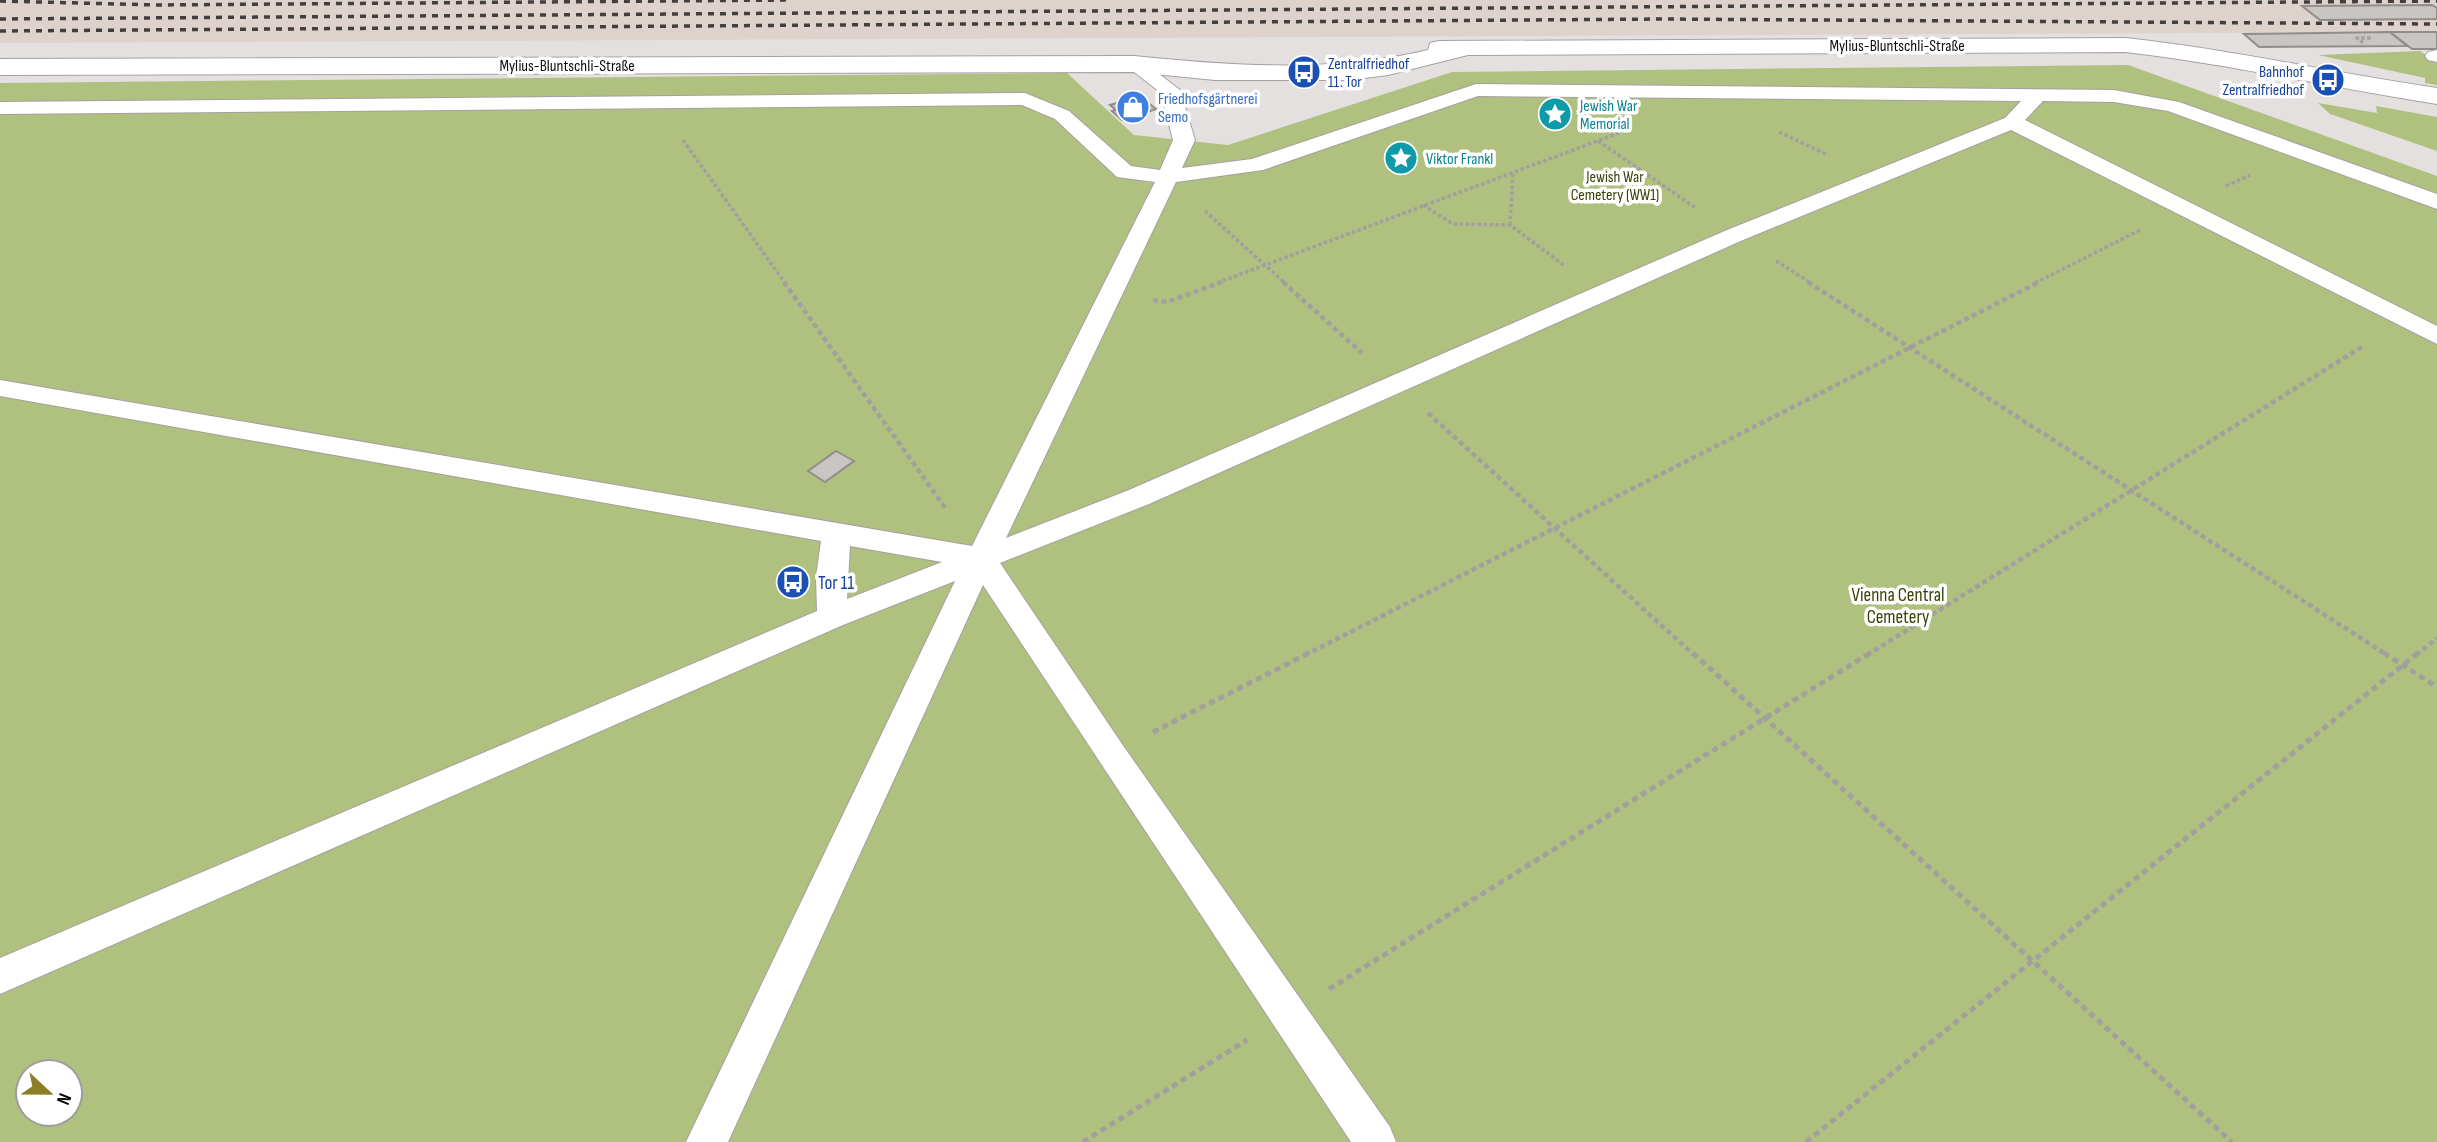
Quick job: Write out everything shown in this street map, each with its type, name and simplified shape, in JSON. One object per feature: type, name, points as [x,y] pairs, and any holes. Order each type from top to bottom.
[{"type":"street","name":"Mylius-Bluntschli-Straße","points":[[0,67],[1134,64],[1215,72],[1349,72],[1388,67],[1463,49],[2124,45],[2171,50],[2328,80],[2437,96]]},
{"type":"street","name":"Mylius-Bluntschli-Straße","points":[[2328,80],[2437,109]]},
{"type":"lane","points":[[707,1142],[981,558],[1184,140],[1170,90],[1134,64]]},
{"type":"lane","points":[[0,108],[1025,99],[1062,115],[1125,172],[1168,177],[1255,165],[1476,90],[2114,96],[2172,106],[2437,202]]},
{"type":"lane","points":[[0,976],[832,617],[1139,497],[1735,236],[2012,122],[2038,95]]},
{"type":"lane","points":[[2012,122],[2437,336]]},
{"type":"lane","points":[[0,388],[981,558],[1110,754],[1375,1142]]},
{"type":"lane","points":[[832,617],[831,577],[837,534]]},
{"type":"path","points":[[656,102],[981,558]]},
{"type":"path","points":[[1110,294],[1167,302],[1636,127]]},
{"type":"path","points":[[1774,131],[1877,178]]},
{"type":"path","points":[[1598,141],[1735,236],[2437,687]]},
{"type":"path","points":[[1110,754],[2297,150]]},
{"type":"path","points":[[1510,225],[1513,172]]},
{"type":"path","points":[[1168,177],[2232,1142]]},
{"type":"path","points":[[1423,205],[1453,224],[1510,225],[1603,294]]},
{"type":"path","points":[[1083,1142],[2405,320]]},
{"type":"path","points":[[1806,1142],[2437,638]]},
{"type":"shaded area","points":[[0,0],[2437,0],[2437,32],[0,43]]},
{"type":"green space","points":[[2420,51],[2437,63],[2437,85],[2425,83],[2425,78],[2318,55]]},
{"type":"green space","name":"Vienna Central Cemetery","points":[[2128,65],[2437,176],[2437,1142],[0,1142],[0,83],[1067,73],[1134,135],[1228,145],[1452,72]]},
{"type":"green space","points":[[2318,103],[2377,113],[2376,106],[2437,117],[2437,151],[2330,114]]},
{"type":"building","points":[[2432,5],[2437,8],[2437,19],[2320,20],[2302,6]]},
{"type":"building","points":[[2390,32],[2407,46],[2259,47],[2244,34]]},
{"type":"building","points":[[2390,32],[2437,32],[2437,49],[2412,49]]},
{"type":"building","name":"Friedhofsgärtnerei Semo","points":[[1140,96],[1156,109],[1122,120],[1112,111],[1116,110],[1110,105]]},
{"type":"building","points":[[836,451],[854,461],[825,482],[808,471]]},
{"type":"railway","points":[[0,1],[158,5],[791,0]]},
{"type":"railway","points":[[0,19],[2437,1]]},
{"type":"railway","points":[[0,31],[1663,19],[2437,24]]},
{"type":"place","name":"Zentralfriedhof 11. Tor","points":[[1304,72]]},
{"type":"place","name":"Bahnhof Zentralfriedhof","points":[[2328,80]]},
{"type":"place","name":"Friedhofsgärtnerei Semo","points":[[1133,107]]},
{"type":"place","name":"Jewish War Memorial","points":[[1555,114]]},
{"type":"place","name":"Viktor Frankl","points":[[1401,158]]},
{"type":"place","name":"Tor 11","points":[[793,582]]},
{"type":"park label","name":"Jewish War Cemetery (WW1)","points":[[1615,185]]}]
